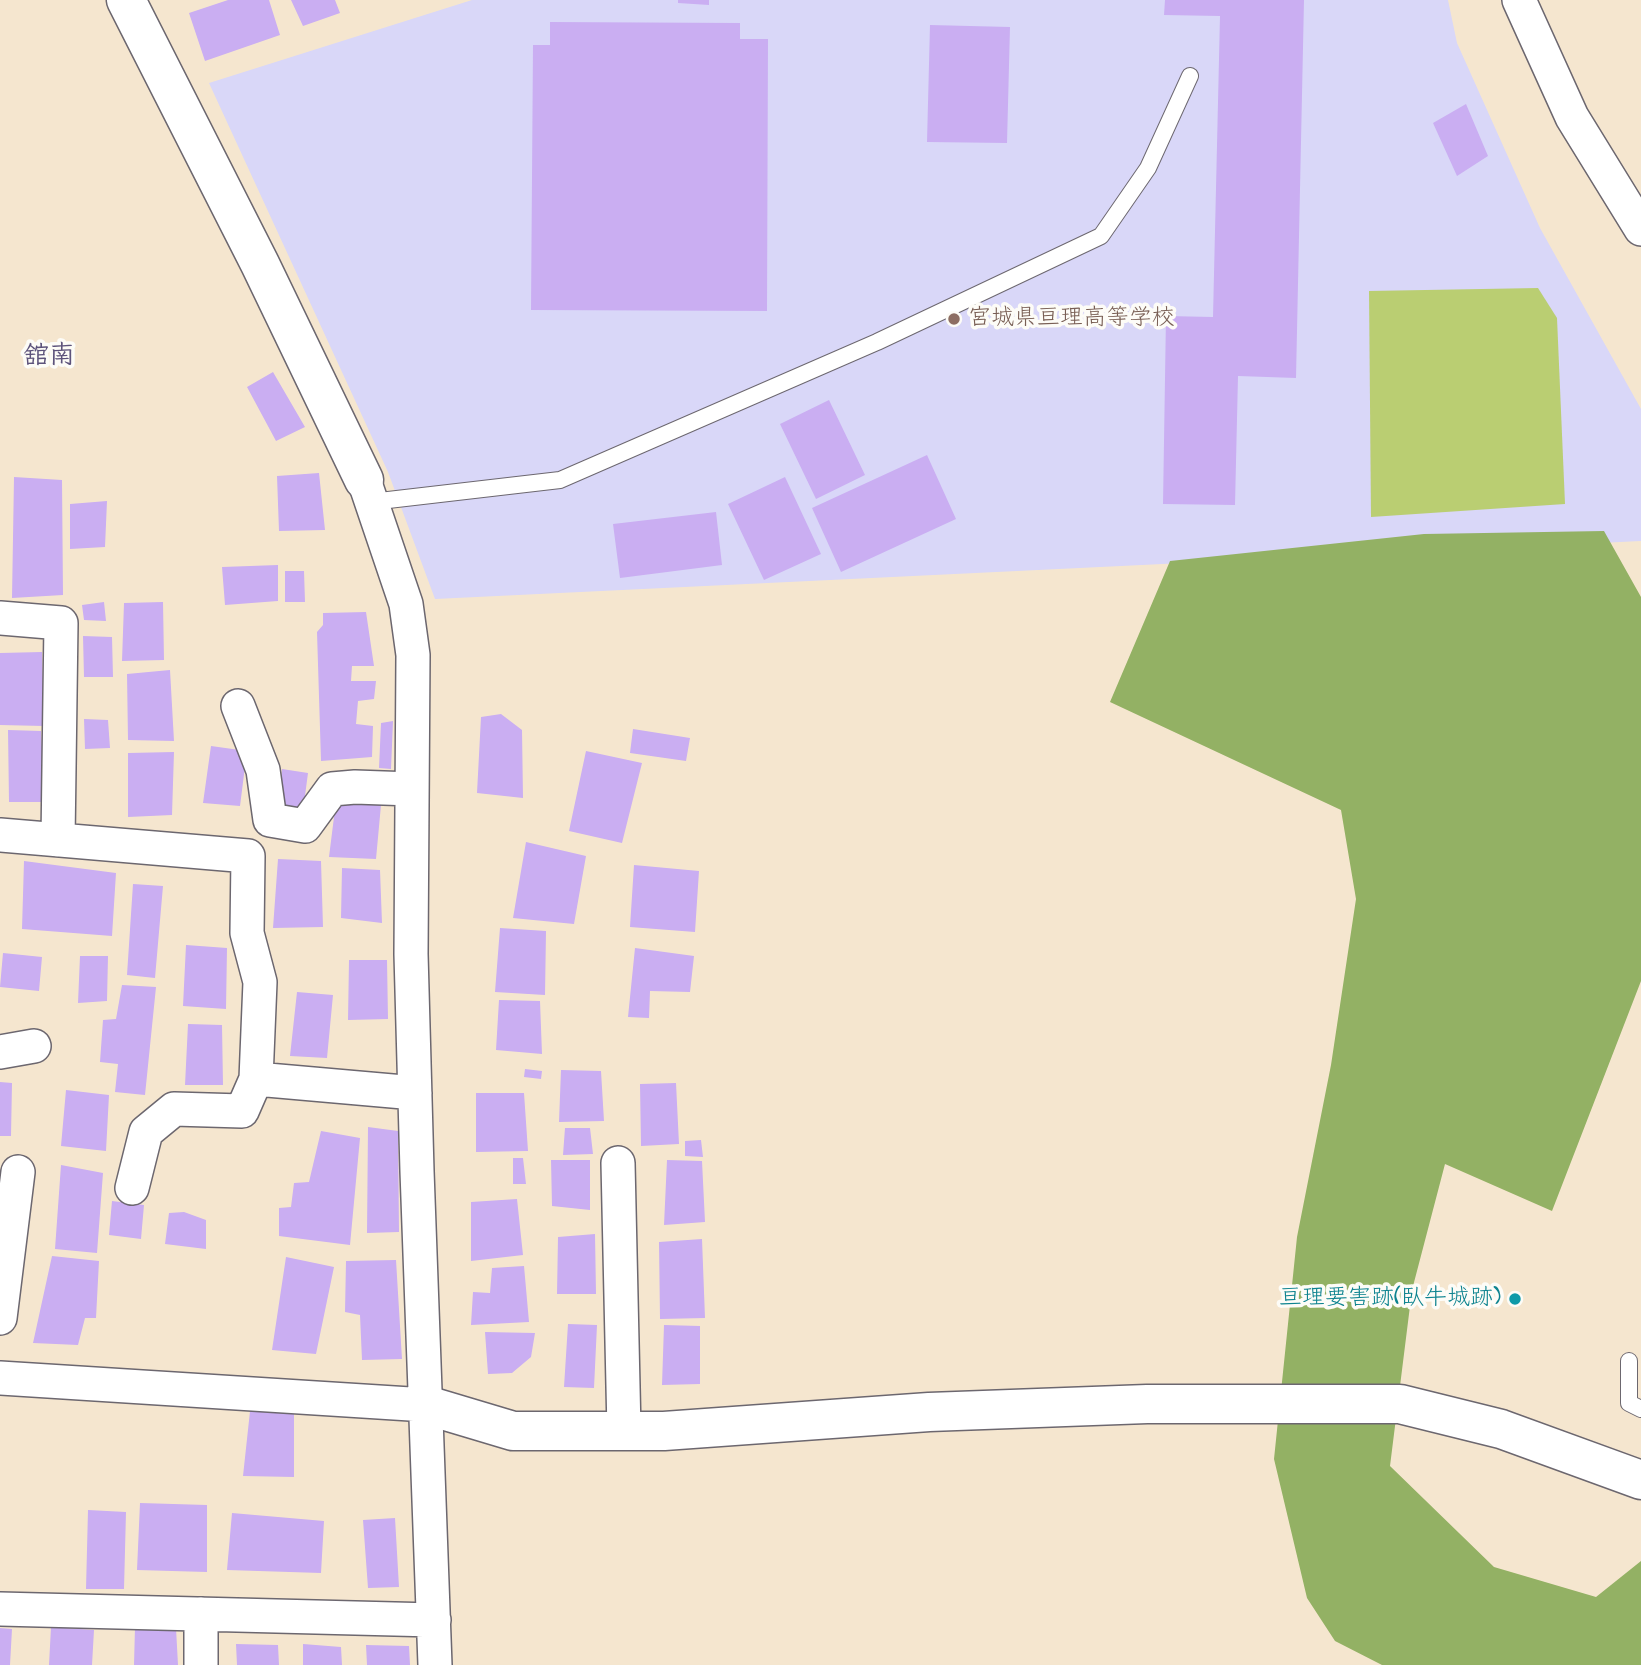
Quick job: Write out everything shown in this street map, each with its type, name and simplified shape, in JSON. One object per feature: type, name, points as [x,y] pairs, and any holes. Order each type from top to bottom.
[{"type":"street","points":[[126,0],[260,264],[367,491],[406,604],[413,655],[411,954],[435,1665]]},
{"type":"street","points":[[1519,0],[1572,117],[1641,229]]},
{"type":"street","points":[[0,618],[61,623],[58,840]]},
{"type":"street","points":[[238,706],[263,770],[270,820],[305,826],[332,789],[412,789]]},
{"type":"street","points":[[0,835],[247,856],[247,933],[260,982],[256,1079],[242,1111],[174,1109],[146,1132],[132,1188]]},
{"type":"street","points":[[0,1052],[34,1046]]},
{"type":"street","points":[[256,1079],[415,1093]]},
{"type":"street","points":[[618,1163],[624,1431]]},
{"type":"street","points":[[0,1318],[18,1172]]},
{"type":"street","points":[[0,1378],[426,1405],[513,1431],[664,1431],[929,1412],[1120,1405],[1400,1404],[1501,1429],[1641,1480]]},
{"type":"street","points":[[0,1609],[434,1620]]},
{"type":"street","points":[[201,1614],[201,1665]]},
{"type":"lane","points":[[367,491],[560,480],[877,342],[1101,236],[1148,168],[1190,76]]},
{"type":"lane","points":[[1629,1361],[1629,1404],[1641,1409]]},
{"type":"shaded area","name":"宮城県亘理高等学校","points":[[472,0],[1448,0],[1457,43],[1540,228],[1641,409],[1641,541],[435,599],[388,472],[209,83]]},
{"type":"green space","points":[[1538,288],[1557,318],[1565,504],[1371,517],[1369,291]]},
{"type":"green space","points":[[1604,531],[1641,597],[1641,981],[1552,1211],[1445,1164],[1412,1290],[1390,1466],[1494,1567],[1596,1597],[1641,1561],[1641,1665],[1382,1665],[1335,1641],[1307,1598],[1274,1459],[1297,1237],[1331,1065],[1356,899],[1341,810],[1110,702],[1170,561],[1424,534]]},
{"type":"building","points":[[228,0],[269,0],[280,35],[205,61],[189,13]]},
{"type":"building","points":[[291,0],[335,0],[340,13],[303,26]]},
{"type":"building","points":[[678,0],[709,0],[709,5],[678,3]]},
{"type":"building","points":[[1165,0],[1304,0],[1296,378],[1238,376],[1235,505],[1163,504],[1166,316],[1213,317],[1220,16],[1164,15]]},
{"type":"building","points":[[550,22],[740,23],[740,39],[768,39],[767,311],[531,310],[533,45],[550,45]]},
{"type":"building","points":[[930,25],[1010,27],[1007,143],[927,142]]},
{"type":"building","points":[[1466,104],[1488,156],[1457,176],[1433,123]]},
{"type":"building","points":[[273,372],[305,427],[276,441],[247,387]]},
{"type":"building","points":[[829,400],[865,475],[816,499],[780,424]]},
{"type":"building","points":[[927,455],[956,519],[841,572],[812,508]]},
{"type":"building","points":[[319,473],[325,530],[279,531],[277,476]]},
{"type":"building","points":[[14,477],[62,480],[63,595],[12,598]]},
{"type":"building","points":[[785,477],[821,554],[764,580],[728,504]]},
{"type":"building","points":[[107,501],[105,547],[70,549],[70,504]]},
{"type":"building","points":[[716,512],[722,565],[620,578],[613,524]]},
{"type":"building","points":[[278,565],[278,601],[225,605],[222,567]]},
{"type":"building","points":[[285,571],[304,571],[305,602],[285,602]]},
{"type":"building","points":[[104,602],[106,621],[84,620],[82,605]]},
{"type":"building","points":[[163,602],[164,660],[122,661],[124,603]]},
{"type":"building","points":[[366,612],[374,666],[352,666],[351,681],[376,681],[374,699],[358,701],[356,724],[373,726],[372,757],[321,761],[317,632],[323,625],[323,613]]},
{"type":"building","points":[[83,636],[112,637],[113,677],[84,677]]},
{"type":"building","points":[[42,652],[44,726],[0,725],[0,653]]},
{"type":"building","points":[[170,670],[174,741],[128,740],[127,674]]},
{"type":"building","points":[[501,714],[522,730],[523,798],[477,793],[481,717]]},
{"type":"building","points":[[84,719],[108,720],[110,748],[85,749]]},
{"type":"building","points":[[393,721],[391,769],[379,768],[381,723]]},
{"type":"building","points":[[633,729],[690,738],[686,761],[630,753]]},
{"type":"building","points":[[8,730],[41,731],[45,802],[9,802]]},
{"type":"building","points":[[211,746],[247,751],[240,806],[203,803]]},
{"type":"building","points":[[586,751],[642,763],[622,843],[569,831]]},
{"type":"building","points":[[174,752],[172,815],[128,817],[128,753]]},
{"type":"building","points":[[282,769],[308,773],[303,811],[278,808]]},
{"type":"building","points":[[336,801],[381,805],[376,859],[329,857]]},
{"type":"building","points":[[526,842],[586,856],[574,924],[513,918]]},
{"type":"building","points":[[278,859],[321,861],[323,927],[273,928]]},
{"type":"building","points":[[24,861],[116,873],[112,936],[22,929]]},
{"type":"building","points":[[634,865],[699,871],[695,932],[630,927]]},
{"type":"building","points":[[342,868],[380,870],[382,923],[341,918]]},
{"type":"building","points":[[133,884],[163,886],[155,978],[127,975]]},
{"type":"building","points":[[500,928],[546,931],[545,995],[495,992]]},
{"type":"building","points":[[186,945],[227,948],[226,1009],[183,1006]]},
{"type":"building","points":[[635,948],[694,956],[690,992],[650,991],[649,1018],[628,1017]]},
{"type":"building","points":[[3,953],[42,957],[39,991],[0,987]]},
{"type":"building","points":[[80,956],[108,956],[107,1001],[78,1003]]},
{"type":"building","points":[[349,960],[387,960],[388,1019],[348,1020]]},
{"type":"building","points":[[122,985],[156,987],[145,1095],[115,1092],[118,1064],[100,1062],[103,1020],[116,1019]]},
{"type":"building","points":[[297,992],[333,995],[327,1058],[290,1056]]},
{"type":"building","points":[[499,1000],[540,1001],[542,1054],[496,1050]]},
{"type":"building","points":[[188,1024],[222,1025],[223,1085],[185,1085]]},
{"type":"building","points":[[525,1069],[542,1071],[541,1079],[524,1077]]},
{"type":"building","points":[[561,1070],[601,1071],[604,1121],[559,1122]]},
{"type":"building","points":[[0,1082],[12,1083],[11,1136],[0,1136]]},
{"type":"building","points":[[676,1083],[679,1144],[641,1146],[640,1084]]},
{"type":"building","points":[[66,1090],[109,1095],[106,1151],[61,1146]]},
{"type":"building","points":[[476,1093],[524,1093],[528,1151],[476,1152]]},
{"type":"building","points":[[368,1127],[398,1131],[399,1232],[367,1233]]},
{"type":"building","points":[[565,1128],[590,1128],[593,1154],[563,1155]]},
{"type":"building","points":[[321,1131],[360,1138],[350,1245],[279,1236],[279,1208],[291,1207],[294,1183],[309,1182]]},
{"type":"building","points":[[701,1140],[703,1157],[685,1156],[685,1141]]},
{"type":"building","points":[[513,1158],[523,1158],[526,1184],[513,1184]]},
{"type":"building","points":[[551,1160],[590,1160],[590,1210],[552,1206]]},
{"type":"building","points":[[667,1160],[702,1161],[705,1222],[664,1225]]},
{"type":"building","points":[[61,1165],[103,1173],[97,1253],[55,1249]]},
{"type":"building","points":[[517,1199],[523,1255],[471,1261],[471,1202]]},
{"type":"building","points":[[112,1201],[144,1205],[141,1239],[109,1235]]},
{"type":"building","points":[[184,1212],[206,1220],[206,1249],[165,1244],[169,1213]]},
{"type":"building","points":[[595,1234],[596,1294],[557,1294],[558,1237]]},
{"type":"building","points":[[702,1239],[705,1318],[660,1319],[659,1242]]},
{"type":"building","points":[[52,1256],[99,1261],[96,1318],[85,1318],[78,1345],[33,1343]]},
{"type":"building","points":[[286,1257],[334,1267],[316,1354],[272,1350]]},
{"type":"building","points":[[396,1260],[402,1359],[362,1360],[360,1315],[345,1312],[346,1261]]},
{"type":"building","points":[[524,1266],[529,1322],[471,1325],[473,1292],[490,1293],[492,1268]]},
{"type":"building","points":[[568,1324],[597,1325],[594,1388],[564,1387]]},
{"type":"building","points":[[664,1325],[700,1326],[700,1384],[662,1385]]},
{"type":"building","points":[[485,1332],[535,1333],[531,1357],[512,1373],[488,1374]]},
{"type":"building","points":[[251,1402],[294,1404],[294,1477],[243,1476]]},
{"type":"building","points":[[140,1503],[207,1505],[207,1572],[137,1570]]},
{"type":"building","points":[[88,1510],[126,1512],[124,1589],[86,1589]]},
{"type":"building","points":[[232,1513],[324,1521],[321,1573],[227,1570]]},
{"type":"building","points":[[395,1518],[399,1587],[368,1588],[363,1520]]},
{"type":"building","points":[[51,1627],[94,1630],[92,1665],[49,1665]]},
{"type":"building","points":[[135,1627],[176,1628],[178,1665],[134,1665]]},
{"type":"building","points":[[0,1628],[12,1629],[10,1665],[0,1665]]},
{"type":"building","points":[[236,1644],[278,1645],[279,1665],[237,1665]]},
{"type":"building","points":[[303,1644],[341,1647],[342,1665],[303,1665]]},
{"type":"building","points":[[366,1645],[409,1646],[410,1665],[367,1665]]},
{"type":"place","name":"宮城県亘理高等学校","points":[[954,319]]},
{"type":"place","name":"亘理要害跡(臥牛城跡)","points":[[1515,1299]]},
{"type":"district","name":"舘南","points":[[49,358]]}]
